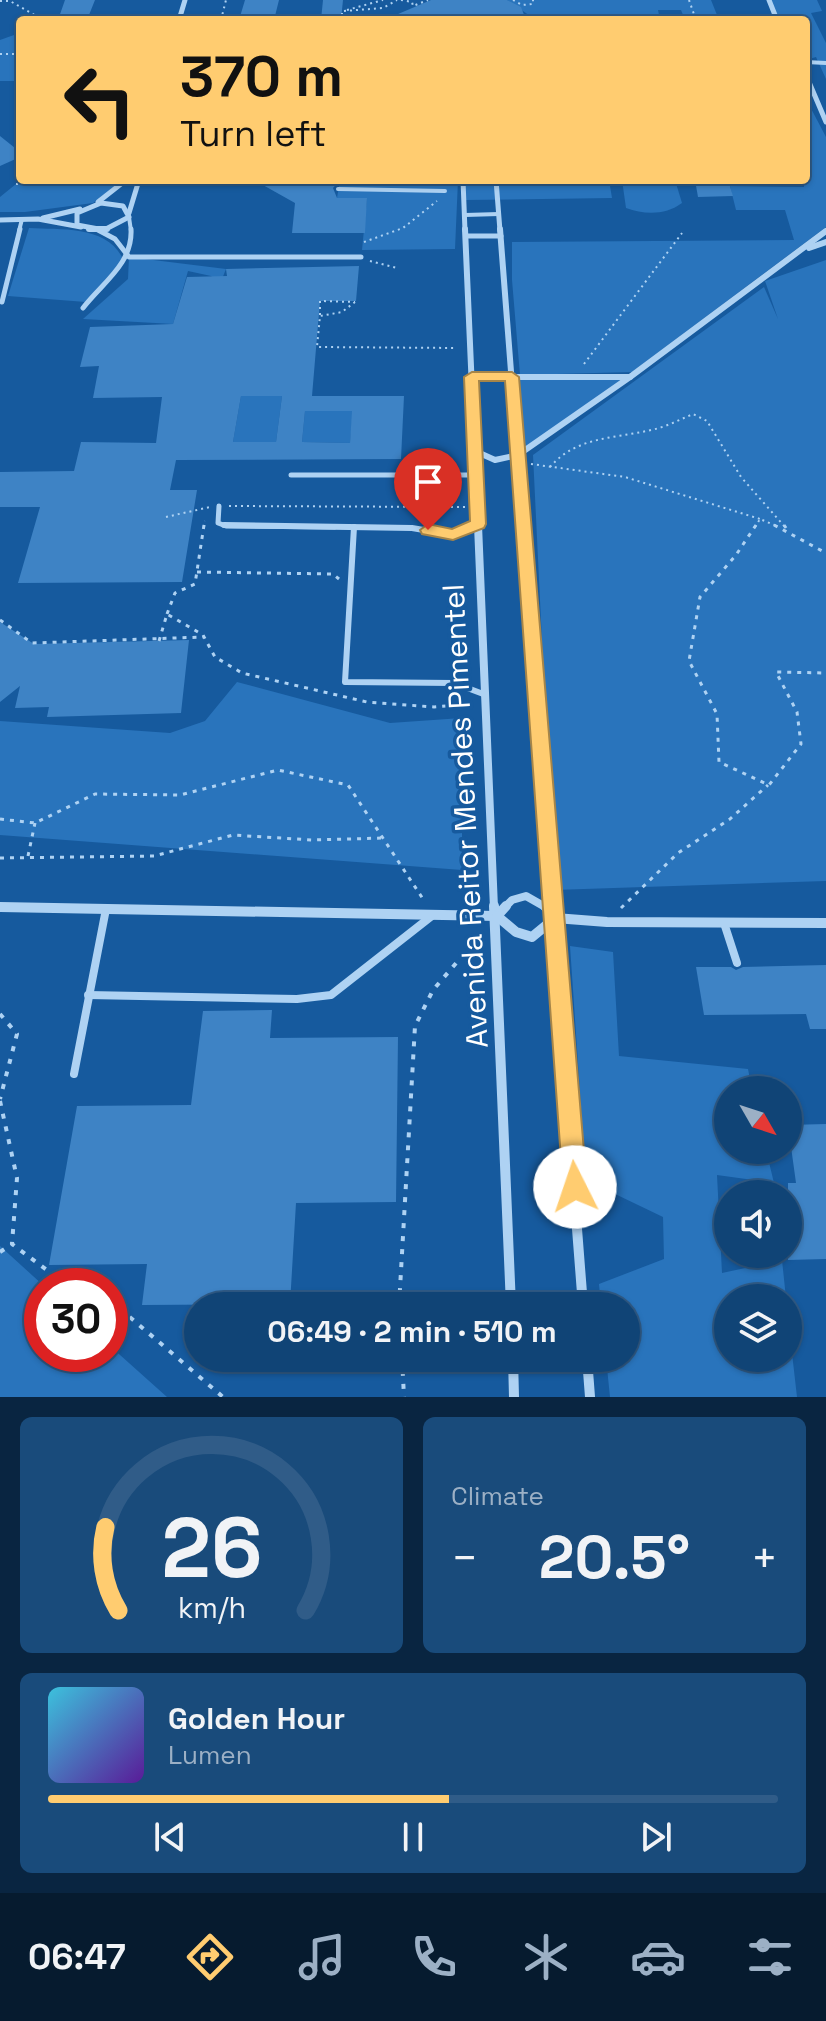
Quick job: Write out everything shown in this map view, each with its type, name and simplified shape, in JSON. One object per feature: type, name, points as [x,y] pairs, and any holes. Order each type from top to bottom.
[{"type":"street","points":[[810,86],[826,122]]},
{"type":"street","points":[[38,219],[82,209],[121,184]]},
{"type":"street","points":[[0,220],[38,219],[98,230],[120,225],[129,215],[138,184]]},
{"type":"street","name":"Avenida Reitor Mendes Pimentel","points":[[463,184],[497,916],[510,1292]]},
{"type":"street","points":[[496,184],[582,1292]]},
{"type":"street","points":[[338,189],[445,191]]},
{"type":"street","points":[[95,203],[117,204],[129,215]]},
{"type":"street","points":[[82,209],[75,221],[82,228]]},
{"type":"street","points":[[475,451],[488,460],[518,459],[826,231]]},
{"type":"street","points":[[797,253],[826,242]]},
{"type":"street","points":[[472,377],[630,377]]},
{"type":"street","points":[[497,916],[510,899],[525,895],[543,903],[555,918]]},
{"type":"street","points":[[0,907],[497,916],[516,932],[532,937],[555,918],[607,922],[826,923]]},
{"type":"street","points":[[514,1372],[517,1396]]},
{"type":"street","points":[[588,1372],[590,1397]]},
{"type":"lane","points":[[465,215],[499,214]]},
{"type":"lane","points":[[83,308],[129,257],[133,233],[129,215]]},
{"type":"lane","points":[[2,302],[22,219]]},
{"type":"lane","points":[[98,230],[115,239],[129,257]]},
{"type":"lane","points":[[466,236],[501,236]]},
{"type":"lane","points":[[129,257],[361,257]]},
{"type":"lane","points":[[291,475],[476,475]]},
{"type":"lane","points":[[219,506],[218,523],[226,526],[354,527],[453,534],[478,524]]},
{"type":"lane","points":[[354,527],[345,682],[454,683],[486,698]]},
{"type":"lane","points":[[74,1074],[106,909]]},
{"type":"lane","points":[[88,995],[297,999],[331,995],[433,915]]},
{"type":"lane","points":[[724,923],[737,963]]},
{"type":"path","points":[[383,0],[344,11],[383,8],[387,3],[399,0],[412,2],[413,6],[428,0]]},
{"type":"path","points":[[513,0],[522,5],[533,4],[533,0]]},
{"type":"path","points":[[0,1],[10,1],[36,16]]},
{"type":"path","points":[[16,184],[72,184]]},
{"type":"path","points":[[364,242],[403,228],[424,214],[445,191]]},
{"type":"path","points":[[575,377],[682,233]]},
{"type":"path","points":[[361,257],[397,268]]},
{"type":"path","points":[[320,316],[342,312],[355,302],[320,301],[317,347],[469,348]]},
{"type":"path","points":[[550,467],[560,453],[594,438],[654,430],[693,414],[707,421],[741,477],[788,531]]},
{"type":"path","points":[[518,459],[550,467],[625,477],[760,519],[826,553]]},
{"type":"path","points":[[252,504],[477,507]]},
{"type":"path","points":[[760,519],[736,555],[700,597],[689,661],[717,714],[719,762],[769,785]]},
{"type":"path","points":[[160,640],[175,593],[195,584],[204,524]]},
{"type":"path","points":[[197,572],[333,574],[340,582]]},
{"type":"path","points":[[167,614],[204,637],[215,657],[242,673],[367,702],[434,707],[486,698]]},
{"type":"path","points":[[0,620],[32,643],[204,637]]},
{"type":"path","points":[[607,922],[678,853],[730,819],[769,785],[801,744],[797,712],[776,672],[826,673]]},
{"type":"path","points":[[0,819],[35,823],[95,794],[180,795],[278,770],[348,785],[433,915]]},
{"type":"path","points":[[28,856],[35,823]]},
{"type":"path","points":[[0,858],[154,856],[233,835],[312,840],[384,838]]},
{"type":"path","points":[[400,1292],[415,1026],[433,990],[497,916]]},
{"type":"path","points":[[0,1014],[17,1034],[0,1100],[17,1178],[12,1244]]},
{"type":"path","points":[[0,1252],[12,1244]]},
{"type":"path","points":[[12,1244],[44,1268]]},
{"type":"path","points":[[128,1315],[223,1397]]},
{"type":"path","points":[[403,1372],[404,1397]]},
{"type":"shaded area","points":[[507,0],[711,0],[717,16],[683,16],[681,10],[658,10],[659,15],[530,16]]},
{"type":"shaded area","points":[[769,0],[817,0],[822,11],[811,13],[826,43],[826,79],[816,57],[810,59],[810,16],[775,16]]},
{"type":"shaded area","points":[[16,35],[16,81],[0,81],[0,40]]},
{"type":"shaded area","points":[[810,107],[826,137],[826,227],[632,372],[520,375],[512,242],[794,240],[785,210],[736,210],[730,186],[804,187],[804,184],[810,184]]},
{"type":"shaded area","points":[[16,184],[117,184],[93,203],[25,212],[0,212],[0,197]]},
{"type":"shaded area","points":[[339,184],[458,184],[455,249],[362,250],[367,199],[337,198]]},
{"type":"shaded area","points":[[463,184],[610,184],[612,198],[464,200]]},
{"type":"shaded area","points":[[623,184],[676,184],[682,203],[655,213],[626,208]]},
{"type":"shaded area","points":[[29,228],[95,235],[116,248],[123,259],[86,302],[8,296]]},
{"type":"shaded area","points":[[129,257],[226,269],[220,284],[211,276],[188,271],[173,324],[83,319],[128,279]]},
{"type":"shaded area","points":[[826,260],[826,881],[554,890],[533,455],[764,287],[778,319],[765,281]]},
{"type":"shaded area","points":[[512,377],[630,377],[518,455]]},
{"type":"shaded area","points":[[241,396],[282,396],[276,442],[233,442]]},
{"type":"shaded area","points":[[305,411],[353,411],[350,443],[302,442]]},
{"type":"shaded area","points":[[237,682],[390,723],[462,718],[462,870],[0,835],[0,721],[170,733],[205,721]]},
{"type":"shaded area","points":[[570,946],[613,952],[619,1056],[748,1069],[749,1076],[714,1076],[714,1164],[769,1164],[773,1180],[717,1175],[717,1180],[714,1180],[714,1268],[722,1268],[722,1273],[745,1268],[783,1268],[785,1284],[714,1284],[714,1372],[794,1372],[797,1397],[610,1397],[607,1372],[640,1372],[640,1292],[600,1292],[599,1284],[664,1259],[663,1217],[586,1180]]},
{"type":"shaded area","points":[[0,1246],[24,1268],[24,1372],[128,1372],[128,1362],[167,1397],[0,1397]]},
{"type":"building","points":[[65,0],[95,0],[89,16],[59,16]]},
{"type":"building","points":[[245,0],[279,0],[275,16],[240,16]]},
{"type":"building","points":[[323,0],[343,0],[341,16],[321,16]]},
{"type":"building","points":[[431,0],[507,0],[521,7],[524,16],[393,16]]},
{"type":"building","points":[[0,136],[16,149],[16,159],[0,166]]},
{"type":"building","points":[[261,184],[336,184],[333,188],[337,198],[367,198],[365,233],[292,233],[295,203]]},
{"type":"building","points":[[696,184],[729,184],[733,196],[698,197]]},
{"type":"building","points":[[359,266],[356,301],[320,301],[312,396],[404,396],[401,459],[176,460],[170,490],[197,490],[182,582],[18,583],[40,507],[0,507],[0,472],[74,471],[81,442],[156,443],[162,397],[93,398],[99,366],[80,367],[90,327],[173,324],[187,277],[227,276],[226,269]],"holes":[[[241,396],[282,396],[276,442],[233,442]],[[305,411],[352,411],[350,443],[302,442]]]},
{"type":"building","points":[[0,622],[34,644],[189,640],[181,713],[47,717],[49,707],[15,708],[20,686],[0,702]]},
{"type":"building","points":[[826,965],[826,1029],[810,1029],[806,1014],[704,1015],[696,967],[731,967],[736,970],[743,967]]},
{"type":"building","points":[[272,1010],[270,1038],[398,1037],[396,1202],[296,1203],[291,1292],[184,1292],[184,1305],[142,1305],[147,1264],[49,1265],[77,1106],[191,1105],[203,1011]]},
{"type":"building","points":[[826,1124],[826,1259],[802,1260],[802,1180],[796,1180],[793,1164],[802,1164],[802,1125]]},
{"type":"route","points":[[428,530],[453,534],[478,524],[472,377],[512,377],[575,1187]]}]
